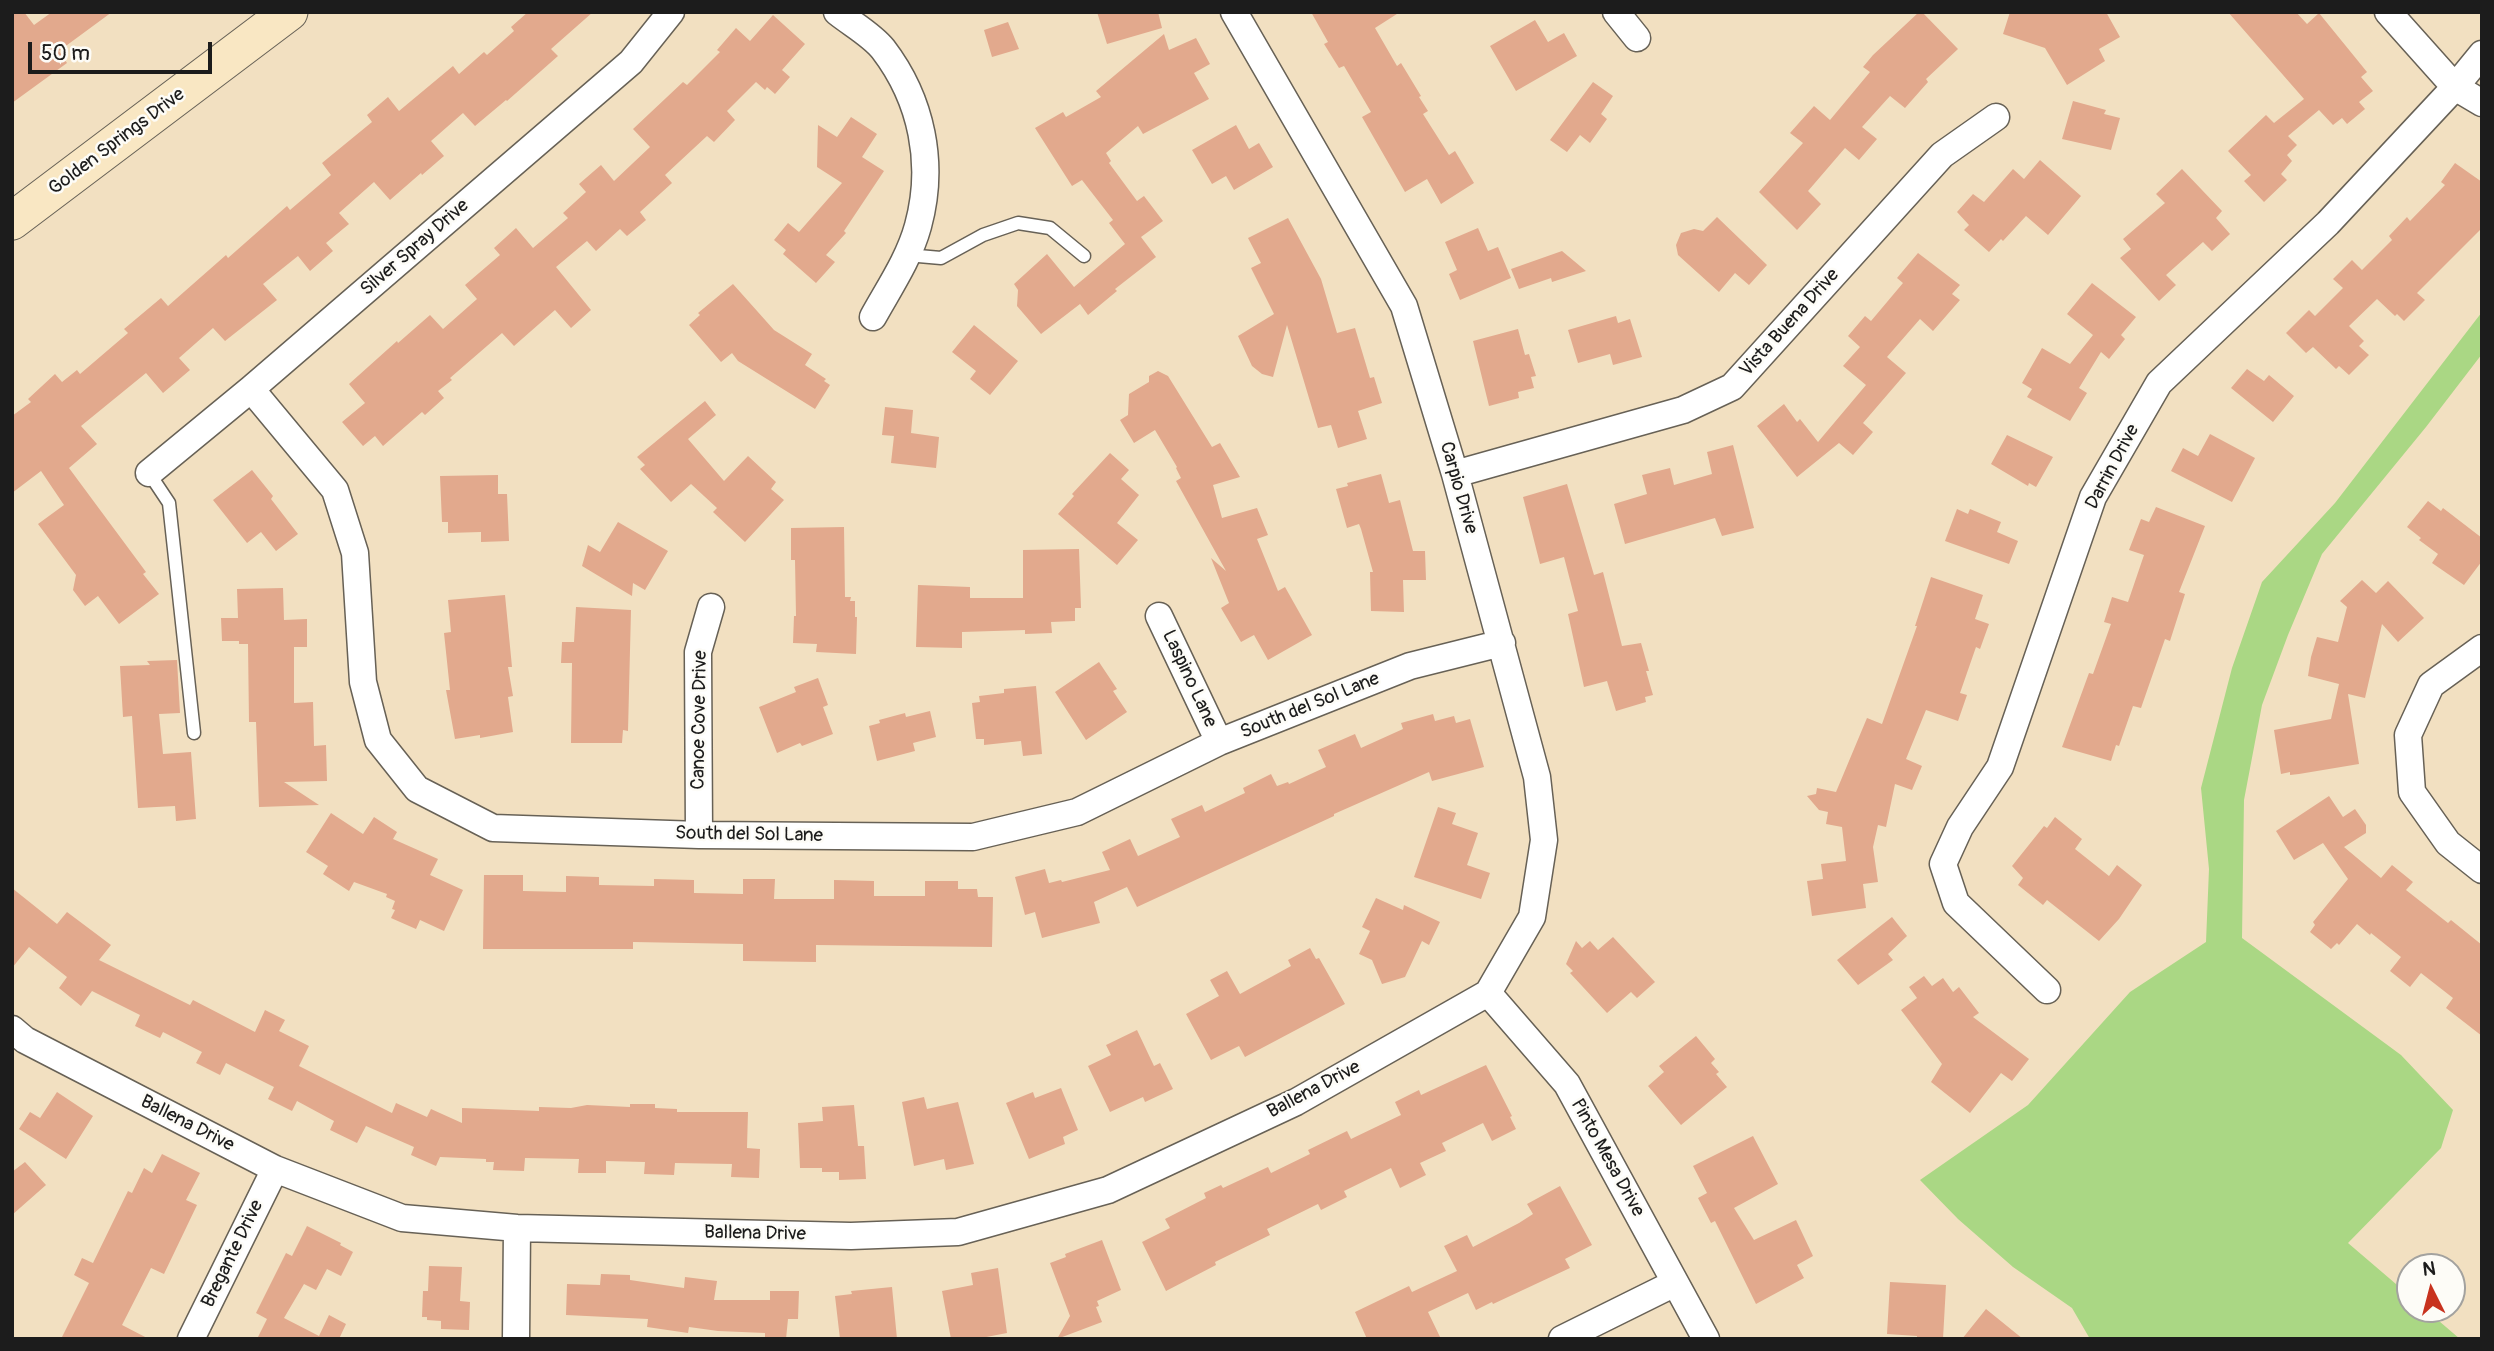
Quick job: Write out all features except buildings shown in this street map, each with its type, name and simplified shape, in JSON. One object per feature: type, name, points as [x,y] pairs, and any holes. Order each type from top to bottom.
[{"type":"main road","name":"Golden Springs Drive","points":[[12,221],[289,12]]},
{"type":"street","name":"Silver Spray Drive","points":[[149,472],[251,389],[631,62],[671,12]]},
{"type":"street","points":[[837,12],[881,47],[909,91],[923,134],[926,174],[918,226],[906,256],[873,317]]},
{"type":"street","name":"Carpio Drive","points":[[1234,12],[1404,306],[1502,643],[1537,777],[1545,840],[1532,917],[1488,993]]},
{"type":"street","points":[[1616,12],[1637,38]]},
{"type":"street","points":[[2388,12],[2455,87],[2482,103]]},
{"type":"street","name":"Darrin Drive","points":[[2047,990],[1956,903],[1943,864],[1960,827],[2000,767],[2094,497],[2159,383],[2328,223],[2455,87],[2482,54]]},
{"type":"street","name":"Vista Buena Drive","points":[[1454,474],[1683,410],[1732,387],[1942,155],[1996,117]]},
{"type":"street","name":"South del Sol Lane","points":[[251,389],[335,490],[355,553],[362,682],[379,740],[417,789],[493,828],[699,835],[973,837],[1077,812],[1219,742],[1410,666],[1502,643]]},
{"type":"street","name":"Canoe Cove Drive","points":[[699,835],[698,652],[711,607]]},
{"type":"street","name":"Laspino Lane","points":[[1159,616],[1219,742]]},
{"type":"street","points":[[2482,648],[2431,685],[2408,735],[2412,792],[2448,843],[2482,870]]},
{"type":"street","name":"Ballena Drive","points":[[17,1042],[275,1169],[402,1218],[517,1228],[851,1236],[958,1232],[1108,1189],[1296,1102],[1488,993]]},
{"type":"street","name":"Pinto Mesa Drive","points":[[1488,993],[1567,1084],[1706,1339]]},
{"type":"street","name":"Bregante Drive","points":[[191,1339],[275,1169]]},
{"type":"street","points":[[516,1339],[517,1228]]},
{"type":"street","points":[[1562,1339],[1675,1283]]},
{"type":"lane","points":[[906,256],[941,258],[983,235],[1018,223],[1051,228],[1084,256]]},
{"type":"lane","points":[[149,472],[169,503],[194,733]]},
{"type":"green space","points":[[2482,312],[2482,354],[2322,554],[2262,705],[2244,800],[2242,938],[2401,1055],[2453,1110],[2441,1148],[2348,1243],[2396,1284],[2396,1323],[2441,1323],[2460,1339],[2090,1339],[2072,1308],[2013,1267],[1958,1219],[1920,1180],[2028,1105],[2130,992],[2206,942],[2209,869],[2201,788],[2232,668],[2262,582],[2335,503]]}]
